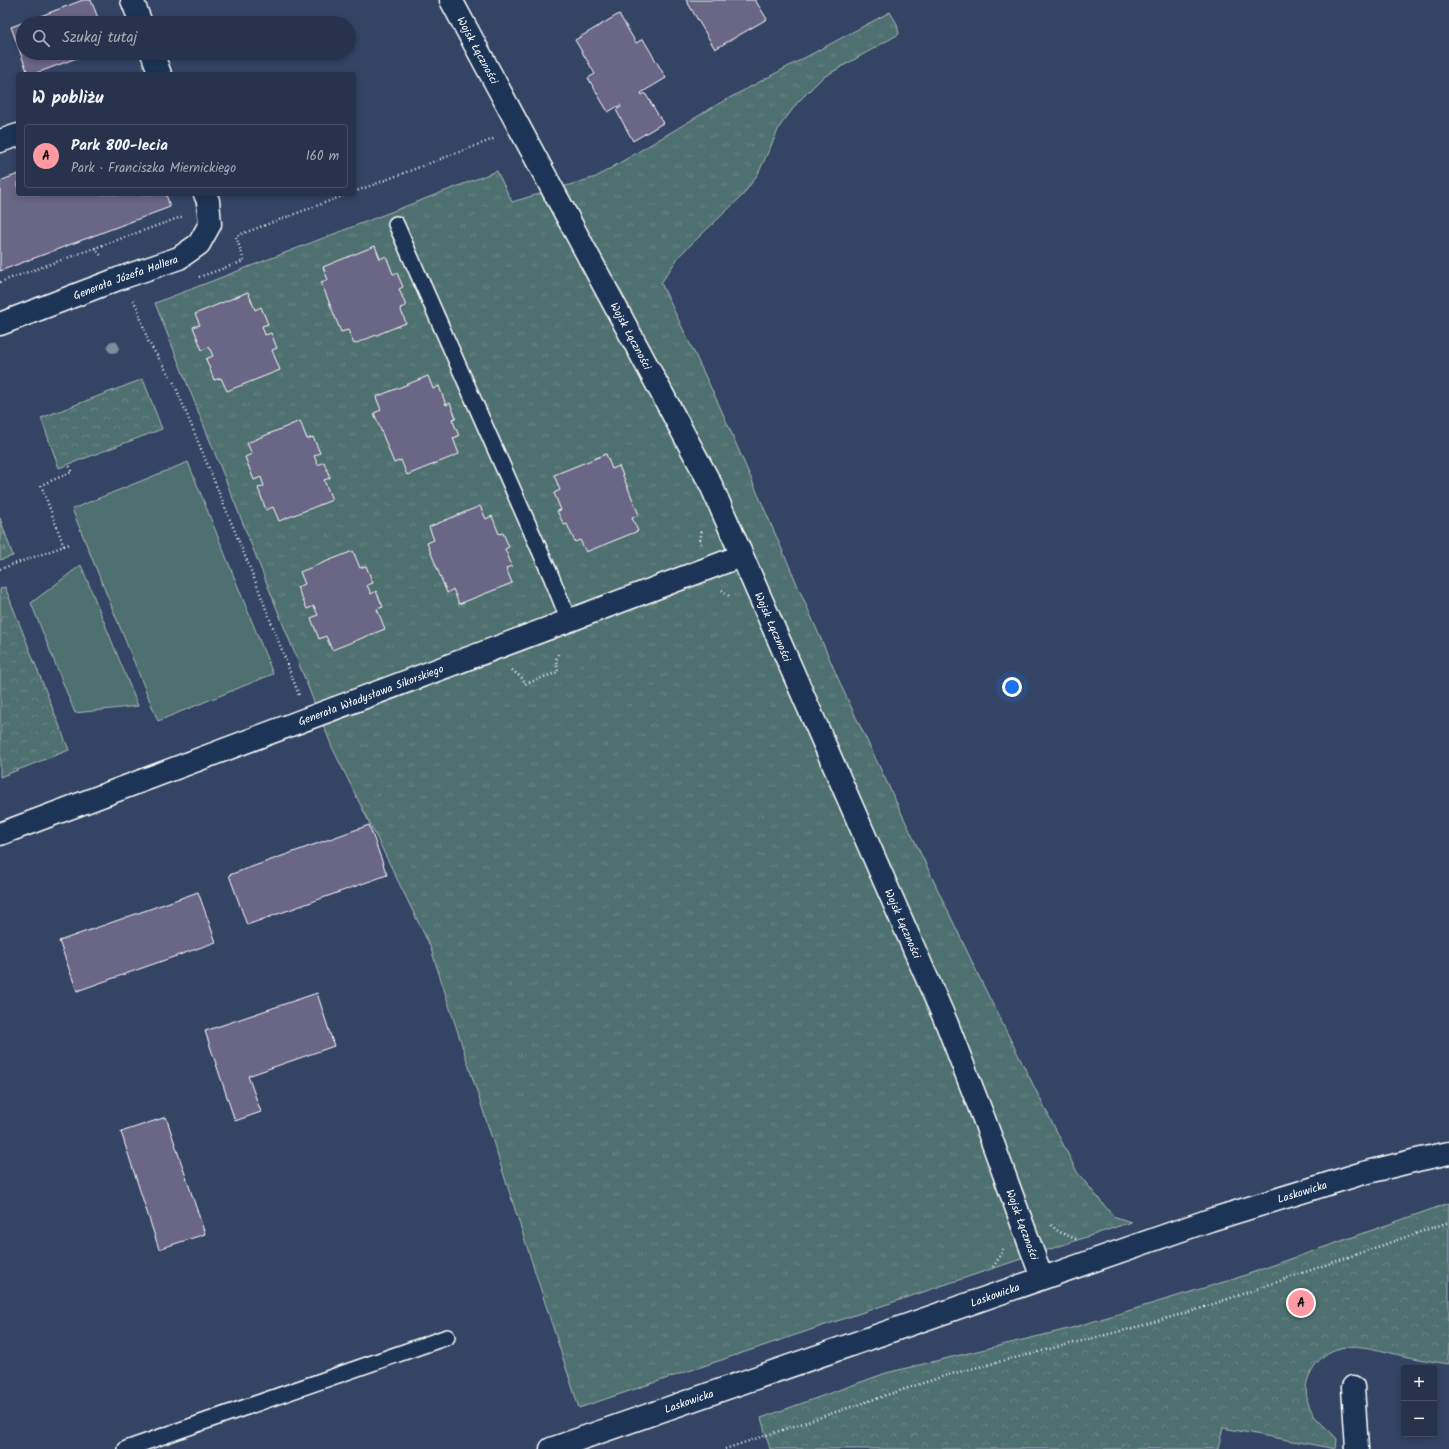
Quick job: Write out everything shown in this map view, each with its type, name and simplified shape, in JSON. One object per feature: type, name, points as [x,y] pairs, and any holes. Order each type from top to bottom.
[{"type":"street","points":[[132,0],[138,16]]},
{"type":"street","name":"Wojsk Łączności","points":[[451,0],[711,485],[947,1024],[984,1119],[1042,1278]]},
{"type":"street","points":[[155,60],[159,72]]},
{"type":"street","points":[[0,142],[16,136]]},
{"type":"street","name":"Generała Józefa Hallera","points":[[0,324],[118,279],[179,258],[199,244],[210,224],[208,201],[206,196]]},
{"type":"street","name":"Generała Władysława Sikorskiego","points":[[0,834],[742,556]]},
{"type":"street","name":"Laskowicka","points":[[551,1449],[1210,1220],[1360,1174],[1447,1152]]},
{"type":"street","points":[[1353,1387],[1357,1449]]},
{"type":"lane","points":[[396,224],[554,584],[569,622]]},
{"type":"lane","points":[[126,1449],[447,1337]]},
{"type":"path","points":[[356,191],[499,137]]},
{"type":"path","points":[[0,282],[186,215]]},
{"type":"path","points":[[134,302],[148,341],[174,383],[300,695]]},
{"type":"path","points":[[64,546],[40,484],[72,472],[69,465]]},
{"type":"path","points":[[702,524],[700,540],[720,590],[733,600]]},
{"type":"path","points":[[0,569],[70,544]]},
{"type":"path","points":[[725,1449],[947,1375],[1199,1310],[1449,1222]]},
{"type":"path","points":[[1050,1224],[1059,1232],[1067,1236],[1074,1239],[1082,1239]]},
{"type":"path","points":[[990,1270],[1001,1255],[1003,1240]]},
{"type":"green space","points":[[890,12],[897,24],[899,34],[822,78],[798,102],[780,126],[758,174],[742,196],[680,255],[661,283],[720,407],[844,692],[984,987],[1077,1172],[1113,1216],[1131,1222],[579,1408],[430,946],[332,747],[155,303],[497,171],[512,202],[596,177],[720,103]]},
{"type":"green space","points":[[143,379],[162,429],[59,468],[41,418]]},
{"type":"green space","points":[[188,462],[273,674],[158,721],[72,509]]},
{"type":"green space","points":[[0,518],[13,556],[0,560]]},
{"type":"green space","points":[[81,565],[138,706],[75,713],[31,603]]},
{"type":"green space","points":[[5,587],[69,750],[0,777],[0,589]]},
{"type":"green space","points":[[1449,1203],[1449,1364],[1364,1347],[1336,1349],[1323,1356],[1313,1368],[1307,1381],[1306,1391],[1309,1405],[1313,1414],[1337,1439],[1336,1449],[1223,1428],[1218,1449],[770,1449],[761,1418],[886,1373],[1068,1329],[1237,1278]]},
{"type":"building","points":[[83,0],[91,0],[97,16],[40,16]]},
{"type":"building","points":[[686,0],[755,0],[767,19],[715,49]]},
{"type":"building","points":[[619,14],[636,43],[643,39],[666,78],[641,93],[642,95],[645,93],[663,123],[633,141],[616,110],[621,107],[620,105],[608,112],[588,78],[595,74],[575,40]]},
{"type":"building","points":[[16,25],[16,41],[11,27]]},
{"type":"building","points":[[23,60],[71,60],[39,72],[27,72]]},
{"type":"building","points":[[16,175],[16,196],[167,196],[170,207],[0,271],[0,181]]},
{"type":"building","points":[[375,246],[380,259],[386,256],[393,274],[397,273],[403,287],[399,289],[406,306],[400,308],[406,323],[354,344],[348,330],[341,332],[321,282],[328,280],[323,267]]},
{"type":"building","points":[[248,292],[255,310],[261,307],[268,324],[262,326],[265,335],[271,333],[277,348],[272,350],[280,370],[227,391],[221,378],[214,380],[206,359],[213,356],[209,347],[202,350],[193,327],[200,325],[195,314]]},
{"type":"building","points":[[428,376],[433,389],[439,386],[446,405],[450,403],[456,418],[452,419],[459,436],[453,438],[459,454],[407,475],[401,460],[394,463],[374,413],[381,410],[376,397]]},
{"type":"building","points":[[300,421],[307,439],[313,437],[320,453],[314,456],[318,465],[324,462],[330,478],[324,480],[332,500],[279,521],[273,507],[266,510],[258,488],[264,486],[261,477],[254,480],[245,457],[252,454],[247,443]]},
{"type":"building","points":[[606,454],[612,469],[619,466],[639,515],[632,518],[638,531],[586,552],[580,540],[575,542],[567,524],[564,525],[557,511],[561,510],[554,493],[560,490],[554,475]]},
{"type":"building","points":[[480,506],[486,519],[492,516],[499,534],[503,533],[509,547],[505,549],[512,566],[506,568],[512,583],[459,604],[453,589],[447,593],[427,543],[434,540],[429,527]]},
{"type":"building","points":[[353,551],[360,568],[366,566],[373,583],[367,585],[371,594],[376,591],[383,607],[377,609],[385,629],[332,650],[326,636],[319,639],[311,618],[318,615],[314,606],[307,609],[297,587],[305,584],[300,572]]},
{"type":"building","points":[[369,825],[387,875],[247,925],[229,875]]},
{"type":"building","points":[[198,892],[216,942],[77,991],[59,941]]},
{"type":"building","points":[[317,993],[334,1046],[248,1076],[261,1112],[235,1121],[205,1031]]},
{"type":"building","points":[[166,1117],[205,1234],[159,1249],[121,1132]]},
{"type":"place","name":"Park 800-lecia","points":[[1301,1303]]}]
